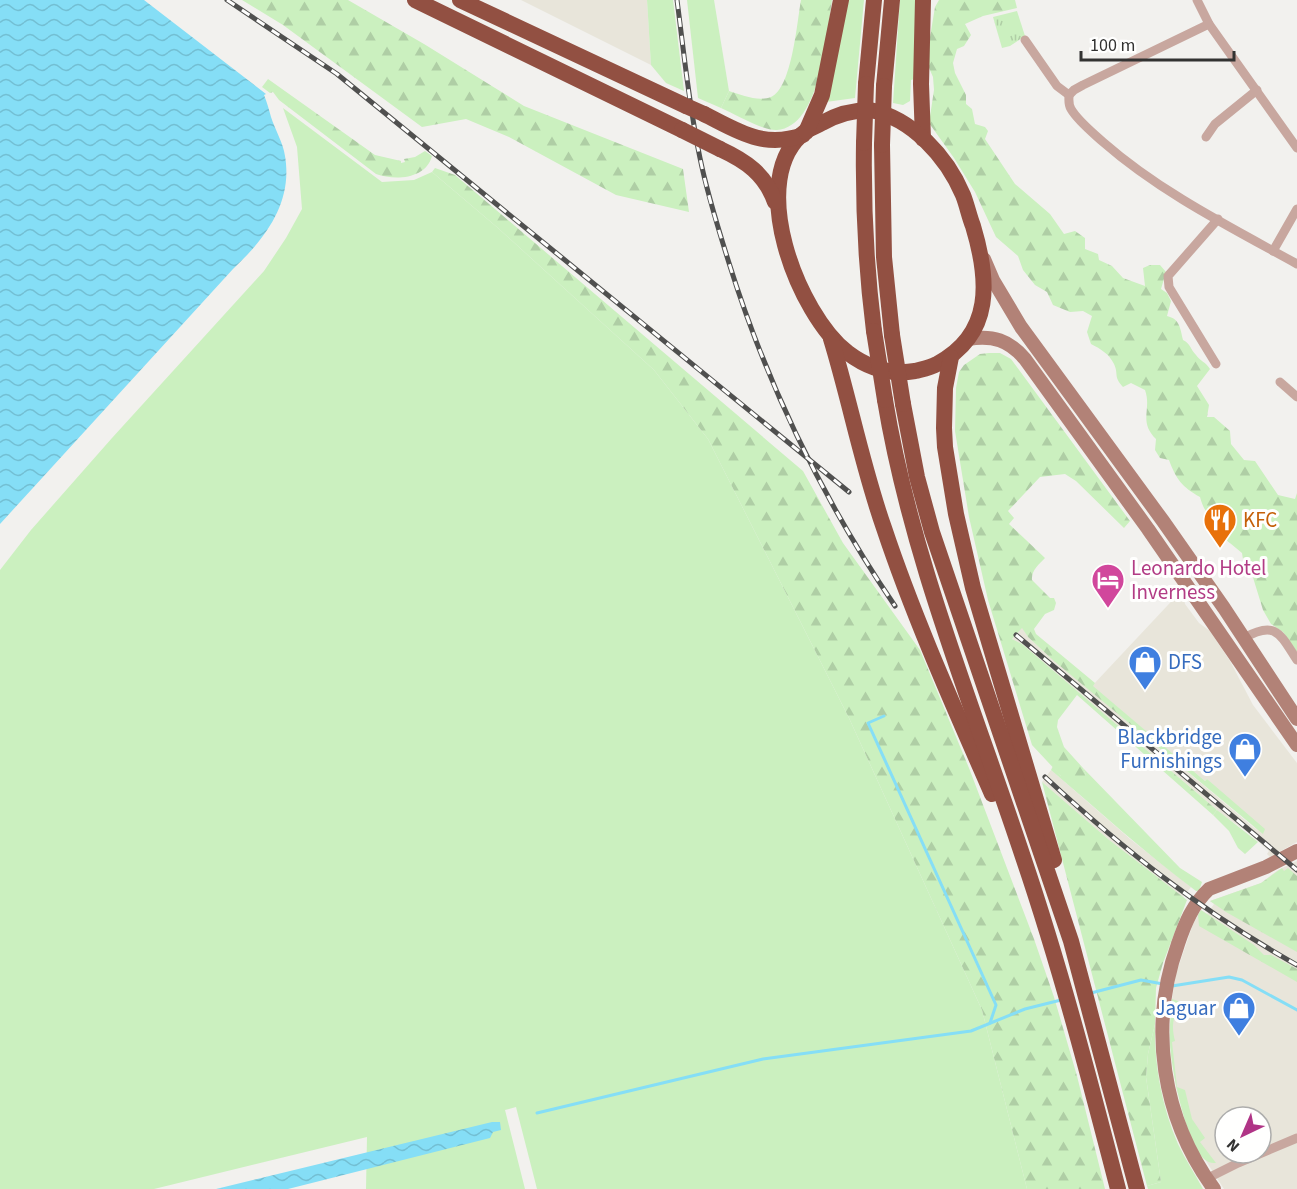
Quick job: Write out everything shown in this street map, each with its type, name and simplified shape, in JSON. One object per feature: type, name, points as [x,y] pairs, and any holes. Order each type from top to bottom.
[{"type":"highway","points":[[415,0],[746,163],[763,178],[771,190],[779,211]]},
{"type":"highway","points":[[459,0],[744,133],[764,140],[781,141],[804,133],[831,118],[855,111],[870,110],[893,117],[912,128],[943,161],[963,194],[980,252],[985,280],[984,300],[979,317],[968,339],[951,357],[930,368],[908,372],[887,372],[869,366],[846,352],[831,338],[809,304],[787,255],[779,211],[778,186],[788,156],[804,133],[822,95],[841,0]]},
{"type":"highway","points":[[874,0],[866,84],[864,143],[863,194],[866,254],[874,331],[901,482],[914,534],[938,609],[1024,860],[1070,1009],[1118,1189]]},
{"type":"highway","points":[[892,0],[884,86],[882,145],[884,256],[892,335],[918,477],[932,532],[1071,941],[1137,1189]]},
{"type":"highway","points":[[923,0],[921,84],[923,139]]},
{"type":"highway","points":[[831,338],[884,530],[996,806],[1024,860]]},
{"type":"highway","points":[[951,357],[945,388],[944,428],[956,514],[973,588],[1063,888],[1071,941]]},
{"type":"main road","points":[[980,252],[993,280],[1021,327],[1145,496],[1244,638],[1297,719]]},
{"type":"main road","points":[[968,339],[987,337],[1003,340],[1013,346],[1025,359],[1148,529],[1297,745]]},
{"type":"main road","points":[[1244,638],[1240,641],[1239,647],[1255,671],[1258,689]]},
{"type":"main road","points":[[1210,1184],[1190,1151],[1178,1122],[1164,1069],[1162,1011],[1172,962],[1188,917],[1203,894],[1209,889],[1266,867],[1297,851]]},
{"type":"street","points":[[1197,0],[1209,24],[1297,148]]},
{"type":"street","points":[[1209,24],[1074,90],[1069,95],[1068,103],[1076,116],[1130,165],[1164,188],[1297,264]]},
{"type":"street","points":[[1025,40],[1051,79],[1069,95]]},
{"type":"street","points":[[1206,137],[1215,124],[1257,90]]},
{"type":"street","points":[[1273,251],[1297,209]]},
{"type":"street","points":[[1216,364],[1169,287],[1168,276],[1218,219]]},
{"type":"street","points":[[1280,382],[1297,397]]},
{"type":"street","points":[[1244,638],[1262,630],[1275,631],[1280,634],[1297,660]]},
{"type":"street","points":[[1210,1184],[1238,1162],[1297,1138]]},
{"type":"shaded area","points":[[521,0],[647,0],[651,65]]},
{"type":"shaded area","points":[[1182,590],[1185,604],[1199,623],[1210,631],[1230,661],[1253,705],[1297,763],[1297,842],[1270,857],[1267,854],[1269,851],[1246,831],[1223,815],[1022,644],[1012,639],[1022,627],[1028,637],[1041,649],[1258,831],[1207,779],[1205,781],[1092,686]]},
{"type":"shaded area","points":[[1051,770],[1130,839],[1191,887],[1183,897],[1108,839],[1042,782]]},
{"type":"shaded area","points":[[1297,861],[1297,1189],[1224,1189],[1197,1147],[1176,1088],[1170,1042],[1172,999],[1176,974],[1193,924],[1201,910],[1207,914],[1214,904],[1210,901],[1261,883],[1278,870]]},
{"type":"green space","points":[[242,0],[348,0],[524,106],[683,169],[689,212],[616,195],[509,137],[466,119],[422,127],[283,25]]},
{"type":"green space","points":[[647,0],[673,0],[684,91],[666,83],[651,65]]},
{"type":"green space","points":[[687,0],[714,0],[729,91],[721,108],[698,98]]},
{"type":"green space","points":[[801,0],[832,0],[819,76],[803,113],[792,125],[771,130],[721,108],[729,91],[761,99],[771,97],[778,91],[789,68]]},
{"type":"green space","points":[[846,0],[864,0],[855,98],[826,102]]},
{"type":"green space","points":[[900,0],[915,0],[915,79],[911,80],[910,101],[903,105],[893,103]]},
{"type":"green space","points":[[939,0],[1015,0],[1017,8],[983,16],[965,24],[971,35],[964,46],[957,49],[953,63],[955,73],[966,95],[966,104],[972,109],[975,124],[985,127],[988,131],[985,139],[1015,184],[1050,214],[1064,234],[1075,231],[1085,238],[1085,249],[1098,254],[1099,260],[1112,266],[1123,278],[1145,286],[1143,268],[1160,265],[1166,272],[1161,289],[1167,293],[1171,301],[1167,316],[1175,319],[1183,340],[1210,369],[1197,386],[1209,405],[1207,417],[1214,417],[1230,431],[1231,444],[1244,460],[1255,461],[1278,495],[1295,499],[1297,493],[1297,652],[1283,632],[1271,624],[1263,610],[1251,571],[1243,561],[1242,553],[1219,534],[1216,521],[1202,505],[1200,497],[1184,486],[1169,460],[1160,458],[1155,450],[1156,439],[1146,421],[1145,390],[1131,383],[1123,387],[1117,378],[1110,357],[1091,344],[1087,332],[1092,316],[1083,311],[1070,312],[1053,305],[1047,292],[1035,285],[1023,270],[1018,256],[996,237],[975,192],[929,123],[934,90],[933,77],[926,61],[935,7]]},
{"type":"green space","points":[[1017,11],[1025,36],[1010,46],[1002,48],[993,17]]},
{"type":"green space","points":[[268,79],[375,155],[401,161],[401,163],[405,162],[404,159],[415,157],[425,151],[432,156],[429,164],[417,174],[409,176],[392,177],[376,174],[279,100],[273,92],[270,93],[262,87]]},
{"type":"green space","points":[[283,108],[382,182],[414,180],[432,172],[498,228],[654,370],[708,439],[849,718],[982,1010],[1027,1189],[537,1189],[516,1107],[505,1110],[525,1189],[366,1189],[367,1137],[154,1189],[0,1189],[0,570],[31,530],[112,438],[264,271],[286,238],[302,209],[297,147]]},
{"type":"green space","points":[[435,168],[455,175],[803,471],[843,543],[920,650],[969,768],[1054,997],[1077,1076],[1105,1189],[1027,1189],[982,1010],[849,718],[708,439],[654,370],[498,228],[432,172]]},
{"type":"green space","points":[[1000,353],[1011,359],[1130,521],[1124,528],[1076,481],[1065,474],[1040,477],[1008,511],[1014,518],[1009,524],[1045,558],[1034,571],[1032,580],[1050,598],[1054,598],[1056,603],[1054,610],[1045,614],[1034,629],[1036,634],[1095,683],[1093,686],[1265,829],[1263,834],[1054,661],[1028,637],[1022,628],[1012,639],[1022,644],[1217,810],[1213,815],[1077,695],[1058,720],[1057,727],[1064,747],[1083,768],[1086,775],[1082,782],[1072,784],[1061,776],[1032,745],[988,600],[969,517],[955,431],[956,388],[959,372],[964,365],[980,354]]},
{"type":"green space","points":[[1053,766],[1061,776],[1086,775],[1083,768],[1180,868],[1202,882],[1199,891],[1177,877],[1122,832],[1051,770]]},
{"type":"green space","points":[[1042,782],[1108,839],[1187,900],[1156,988],[1155,1024],[1148,1054],[1146,1077],[1161,1182],[1147,1186]]},
{"type":"green space","points":[[1217,810],[1258,842],[1245,854],[1238,848],[1229,831],[1213,815]]},
{"type":"green space","points":[[1282,868],[1284,871],[1288,868],[1297,876],[1297,952],[1210,901],[1261,883]]},
{"type":"green space","points":[[1201,910],[1254,945],[1264,955],[1271,955],[1297,969],[1297,982],[1199,926],[1198,915]]},
{"type":"green space","points":[[1172,999],[1181,1002],[1173,1026],[1175,1041],[1172,1042],[1177,1087],[1185,1090],[1192,1119],[1205,1138],[1200,1142],[1213,1159],[1213,1163],[1208,1162],[1200,1154],[1187,1125],[1176,1087],[1170,1031]]},
{"type":"green space","points":[[1155,1024],[1163,1101],[1178,1144],[1203,1189],[1148,1189],[1147,1186],[1161,1182],[1146,1077],[1148,1054]]},
{"type":"water","points":[[0,0],[144,0],[266,94],[264,95],[284,151],[286,173],[285,189],[274,219],[256,245],[0,524]]},
{"type":"water","points":[[492,1122],[500,1122],[501,1130],[493,1132],[490,1138],[288,1189],[216,1189]]},
{"type":"waterway","points":[[884,716],[868,723],[996,1005],[990,1023]]},
{"type":"waterway","points":[[1172,986],[1229,977],[1242,980],[1297,1010]]},
{"type":"waterway","points":[[1091,993],[1141,980],[1163,984]]},
{"type":"waterway","points":[[537,1113],[763,1059],[971,1031],[1025,1009],[1061,1000]]},
{"type":"railway","points":[[227,0],[337,74],[849,492]]},
{"type":"railway","points":[[677,0],[690,99],[703,171],[744,308],[779,397],[799,440],[844,525],[895,606]]},
{"type":"railway","points":[[1016,635],[1297,870]]},
{"type":"railway","points":[[1045,777],[1105,830],[1165,878],[1228,923],[1297,965]]},
{"type":"place","name":"KFC","points":[[1220,549]]},
{"type":"place","name":"Leonardo Hotel Inverness","points":[[1108,609]]},
{"type":"place","name":"DFS","points":[[1145,691]]},
{"type":"place","name":"Blackbridge Furnishings","points":[[1245,778]]},
{"type":"place","name":"Jaguar","points":[[1239,1037]]}]
